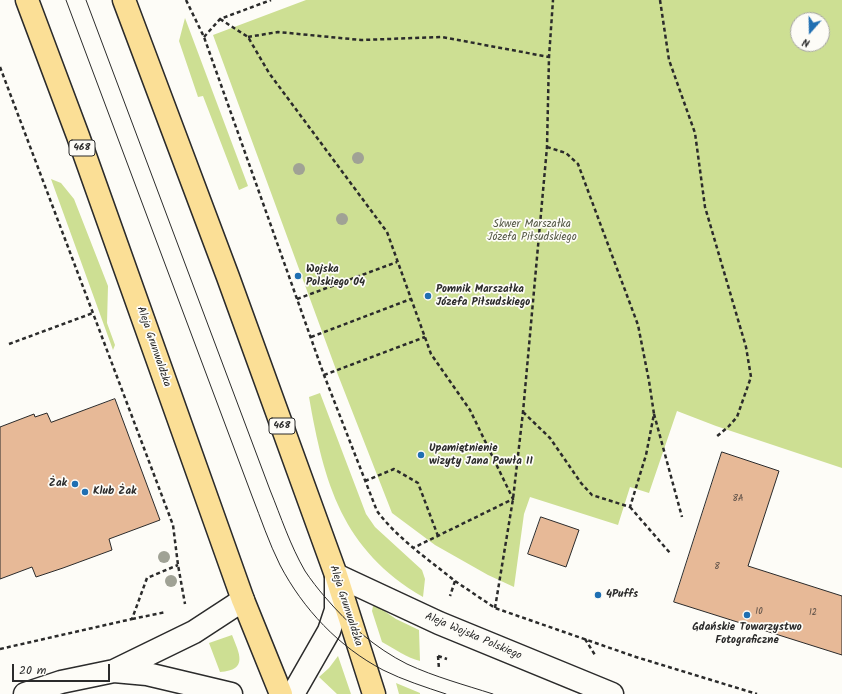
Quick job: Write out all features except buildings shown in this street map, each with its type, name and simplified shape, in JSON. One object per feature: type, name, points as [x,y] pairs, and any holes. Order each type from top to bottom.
[{"type":"main road","name":"Aleja Grunwaldzka","points":[[27,0],[78,136],[243,600],[281,694]]},
{"type":"main road","name":"Aleja Grunwaldzka","points":[[124,0],[223,262],[336,575],[374,694]]},
{"type":"street","points":[[293,694],[329,631],[336,610],[336,575]]},
{"type":"street","name":"Aleja Wojska Polskiego","points":[[336,575],[447,626],[612,694]]},
{"type":"street","points":[[25,694],[61,682],[114,671],[194,632],[243,600]]},
{"type":"street","points":[[114,671],[147,674],[231,694]]},
{"type":"path","points":[[186,0],[204,37],[324,375],[377,510],[388,526],[413,548],[456,581],[495,608],[636,657],[757,694]]},
{"type":"path","points":[[204,37],[220,19],[271,0]]},
{"type":"path","points":[[495,608],[513,499],[523,412],[548,147],[549,57],[553,0]]},
{"type":"path","points":[[660,0],[669,60],[695,133],[705,207],[746,348],[751,377],[737,417],[728,428],[716,436]]},
{"type":"path","points":[[220,19],[248,37],[269,73],[387,232],[431,354],[470,410],[513,499]]},
{"type":"path","points":[[248,37],[278,32],[361,40],[442,37],[549,57]]},
{"type":"path","points":[[0,67],[172,525],[186,609]]},
{"type":"path","points":[[548,147],[566,153],[578,164],[638,325],[654,414],[682,517]]},
{"type":"path","points":[[297,299],[397,262]]},
{"type":"path","points":[[311,337],[411,299]]},
{"type":"path","points":[[9,344],[93,313]]},
{"type":"path","points":[[324,375],[426,337]]},
{"type":"path","points":[[523,412],[550,438],[581,483],[592,495],[630,507],[670,553]]},
{"type":"path","points":[[630,507],[646,455],[654,414]]},
{"type":"path","points":[[365,481],[394,469],[418,483],[438,536]]},
{"type":"path","points":[[413,548],[513,499]]},
{"type":"path","points":[[132,619],[147,578],[178,565]]},
{"type":"path","points":[[450,597],[456,581]]},
{"type":"path","points":[[0,649],[132,619],[170,612]]},
{"type":"green space","name":"Skwer Marszałka Józefa Piłsudskiego","points":[[306,0],[842,0],[842,468],[716,426],[677,411],[649,493],[630,487],[618,525],[530,497],[524,514],[514,587],[488,575],[435,545],[392,513],[338,375],[213,35]]},
{"type":"green space","points":[[185,18],[248,186],[239,190],[203,96],[198,97],[179,41]]},
{"type":"green space","points":[[51,179],[61,183],[74,199],[108,286],[107,323],[115,345],[113,350]]},
{"type":"green space","points":[[320,393],[366,514],[375,527],[422,570],[425,579],[423,597],[395,578],[373,558],[355,536],[341,512],[330,486],[322,458],[309,397]]},
{"type":"green space","points":[[373,606],[377,606],[396,619],[419,630],[420,661],[406,656],[382,642],[372,611]]},
{"type":"green space","points":[[232,635],[240,660],[235,668],[229,671],[220,672],[209,643]]},
{"type":"green space","points":[[338,656],[351,694],[337,694],[319,677],[329,668]]},
{"type":"green space","points":[[396,683],[420,693],[420,694],[399,694]]},
{"type":"tram line","points":[[66,0],[252,496],[280,565],[289,581],[311,611],[337,638],[352,650],[367,661],[391,674],[446,694]]},
{"type":"tram line","points":[[86,0],[270,490],[290,541],[305,571],[343,617],[384,651],[395,658],[428,673],[493,694]]},
{"type":"place","name":"Wojska Polskiego 04","points":[[298,276]]},
{"type":"place","name":"Pomnik Marszałka Józefa Piłsudskiego","points":[[428,296]]},
{"type":"place","name":"Upamiętnienie wizyty Jana Pawła II","points":[[421,455]]},
{"type":"place","name":"Żak","points":[[75,484]]},
{"type":"place","name":"Klub Żak","points":[[85,492]]},
{"type":"place","name":"4Puffs","points":[[598,595]]},
{"type":"place","name":"Gdańskie Towarzystwo Fotograficzne","points":[[747,615]]}]
